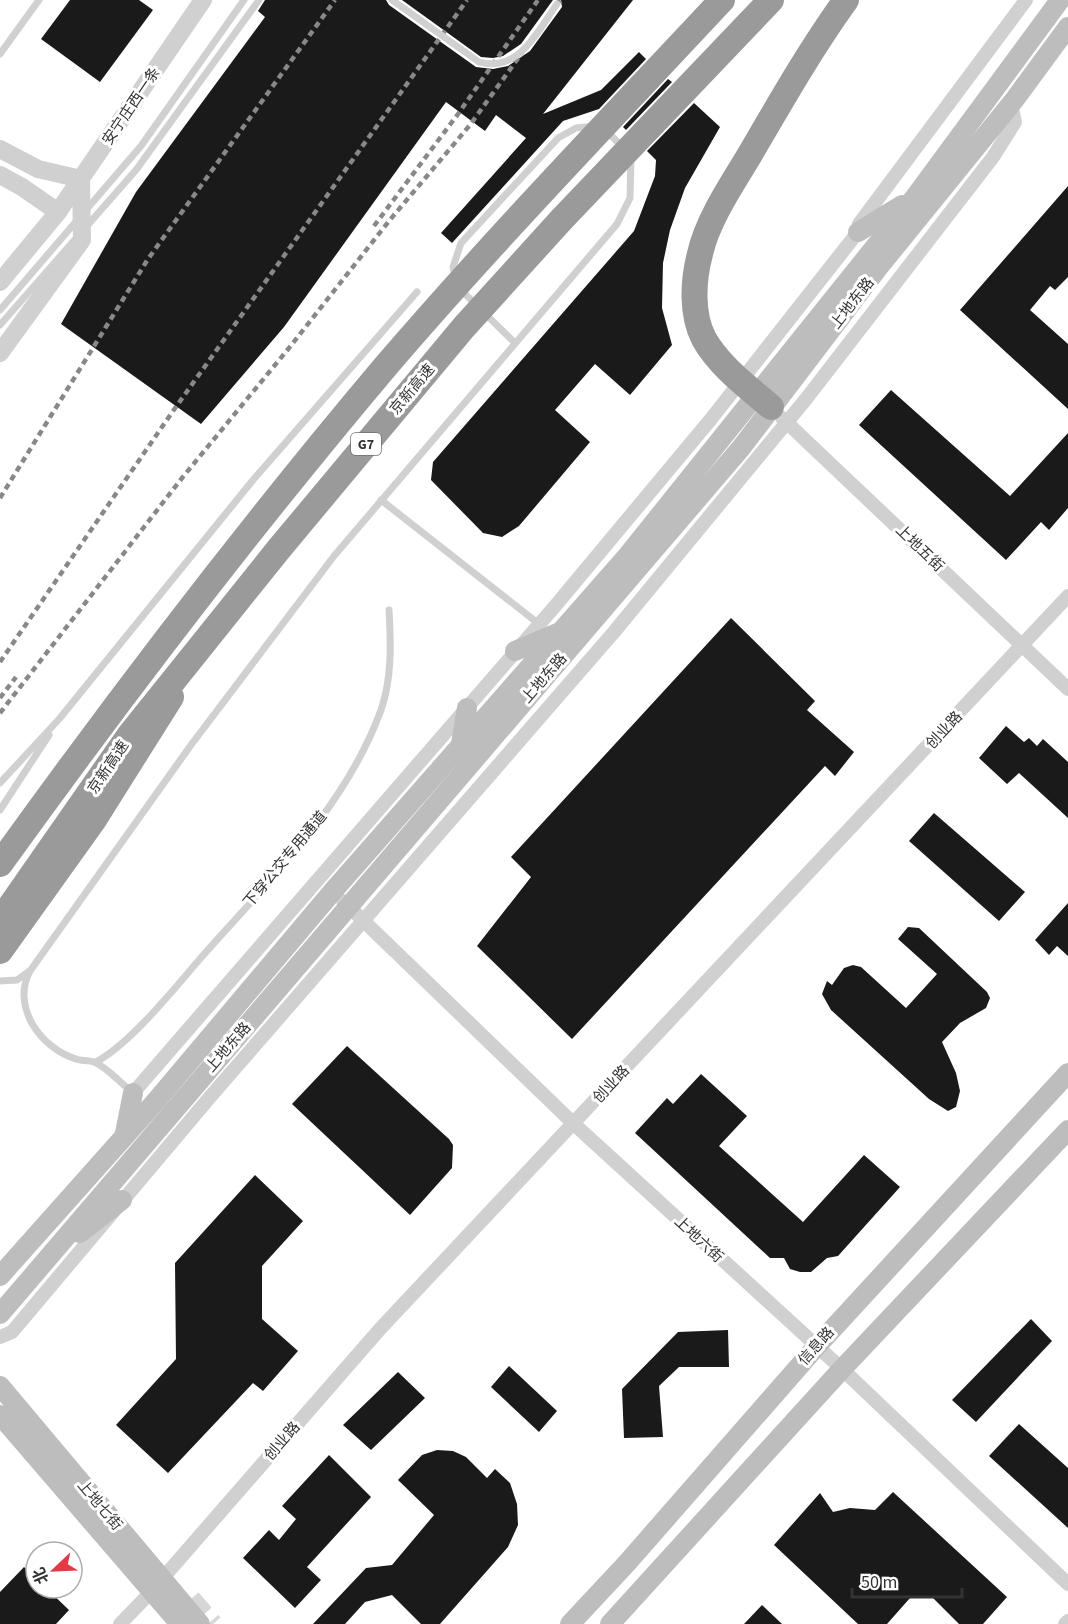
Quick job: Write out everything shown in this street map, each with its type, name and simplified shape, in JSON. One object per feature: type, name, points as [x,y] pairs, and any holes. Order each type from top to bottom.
[{"type":"highway","name":"京新高速","points":[[0,864],[116,703],[243,538],[387,365],[722,0]]},
{"type":"highway","name":"京新高速","points":[[0,921],[129,736],[464,327],[562,219],[771,0]]},
{"type":"highway","points":[[764,401],[720,362],[704,338],[696,312],[694,283],[700,251],[731,187],[816,41],[840,8]]},
{"type":"highway","points":[[0,951],[93,820],[204,643]]},
{"type":"main road","name":"上地东路","points":[[0,1314],[734,457],[764,401],[1060,0]]},
{"type":"main road","name":"上地东路","points":[[0,1276],[878,268],[1011,104],[1068,27]]},
{"type":"main road","points":[[858,232],[915,197]]},
{"type":"main road","points":[[515,651],[565,629]]},
{"type":"main road","points":[[460,750],[467,708]]},
{"type":"main road","name":"信息路","points":[[570,1624],[627,1563],[816,1347],[1068,1073]]},
{"type":"main road","points":[[124,1136],[134,1093]]},
{"type":"main road","points":[[610,1624],[842,1369],[1068,1130]]},
{"type":"main road","points":[[65,1237],[85,1231],[123,1200]]},
{"type":"main road","name":"上地七街","points":[[0,1386],[157,1585],[180,1624]]},
{"type":"main road","name":"上地七街","points":[[0,1415],[157,1585],[200,1624]]},
{"type":"street","name":"安宁庄西一条","points":[[0,282],[58,212],[203,0]]},
{"type":"street","points":[[0,1337],[12,1332],[123,1200],[614,632],[764,401],[858,232],[859,224],[1026,0]]},
{"type":"street","points":[[0,149],[38,169],[81,179],[81,240],[0,352]]},
{"type":"street","points":[[0,175],[58,212]]},
{"type":"street","points":[[134,1093],[539,624],[764,401]]},
{"type":"street","name":"上地五街","points":[[764,401],[1068,689]]},
{"type":"street","name":"创业路","points":[[120,1624],[157,1585],[380,1329],[1068,596]]},
{"type":"street","name":"上地六街","points":[[333,891],[574,1124],[842,1369],[1068,1584]]},
{"type":"street","points":[[295,908],[342,946]]},
{"type":"lane","points":[[0,54],[39,0]]},
{"type":"lane","points":[[0,310],[141,146],[244,0]]},
{"type":"lane","points":[[0,325],[136,170],[259,0]]},
{"type":"lane","points":[[392,0],[479,62],[489,65],[510,61],[521,54],[557,1]]},
{"type":"lane","points":[[134,1093],[96,1062],[75,1059],[54,1049],[32,1025],[22,997],[25,980],[190,745],[334,556],[617,224],[630,198],[632,160],[616,137],[600,126],[585,125],[558,138],[461,243],[453,267],[461,292],[515,343]]},
{"type":"lane","points":[[0,783],[60,718],[213,527],[344,373],[417,292]]},
{"type":"lane","points":[[381,501],[539,624]]},
{"type":"lane","name":"下穿公交专用通道","points":[[96,1062],[118,1047],[185,977],[324,814],[350,774],[381,709],[390,671],[389,610]]},
{"type":"lane","points":[[0,810],[60,718]]},
{"type":"lane","points":[[0,981],[17,980],[30,971]]},
{"type":"building","points":[[70,0],[139,0],[153,10],[100,82],[41,39]]},
{"type":"building","points":[[265,0],[386,0],[389,5],[476,67],[493,69],[508,66],[530,51],[562,7],[561,0],[633,0],[543,114],[601,90],[639,52],[646,59],[599,109],[563,121],[452,243],[441,233],[526,138],[496,115],[485,131],[446,102],[284,327],[201,424],[61,324],[136,192],[265,17],[258,11]]},
{"type":"building","points":[[402,0],[553,0],[521,44],[503,56],[493,58],[481,57]]},
{"type":"building","points":[[668,79],[672,82],[626,130],[623,127]]},
{"type":"building","points":[[694,103],[720,127],[685,188],[670,230],[663,263],[662,308],[672,345],[630,395],[595,364],[555,410],[590,442],[519,526],[502,537],[483,533],[431,480],[433,462],[634,231],[655,176],[656,160],[647,151]]},
{"type":"building","points":[[1068,186],[1068,277],[1055,290],[1050,286],[1030,310],[1068,344],[1068,409],[960,310]]},
{"type":"building","points":[[891,390],[1010,496],[1068,433],[1068,508],[1049,530],[1041,522],[1006,560],[859,425]]},
{"type":"building","points":[[731,618],[815,701],[807,710],[854,752],[835,776],[825,766],[572,1039],[477,946],[531,877],[511,857]]},
{"type":"building","points":[[1006,726],[1024,742],[1029,738],[1037,746],[1043,739],[1068,762],[1068,818],[1019,773],[1007,784],[979,758]]},
{"type":"building","points":[[934,813],[1025,892],[999,921],[909,841]]},
{"type":"building","points":[[1068,903],[1068,956],[1057,946],[1049,955],[1035,940]]},
{"type":"building","points":[[908,927],[919,928],[987,992],[990,998],[986,1008],[960,1023],[942,1042],[956,1073],[960,1091],[956,1107],[948,1111],[929,1099],[831,1010],[822,994],[827,981],[832,985],[844,968],[853,965],[861,967],[906,1008],[937,974],[898,939]]},
{"type":"building","points":[[347,1046],[453,1145],[452,1168],[410,1215],[292,1104]]},
{"type":"building","points":[[701,1074],[747,1116],[719,1146],[803,1222],[864,1155],[900,1187],[838,1256],[827,1258],[811,1272],[790,1269],[784,1258],[770,1258],[635,1133],[667,1098],[673,1104]]},
{"type":"building","points":[[255,1175],[303,1221],[262,1266],[262,1319],[298,1351],[263,1391],[253,1383],[168,1473],[116,1425],[176,1359],[175,1263]]},
{"type":"building","points":[[1031,1319],[1052,1341],[976,1422],[952,1400]]},
{"type":"building","points":[[728,1330],[729,1367],[679,1367],[659,1386],[663,1437],[624,1438],[622,1389],[678,1332]]},
{"type":"building","points":[[509,1366],[557,1411],[539,1432],[491,1387]]},
{"type":"building","points":[[398,1372],[425,1398],[371,1450],[343,1425]]},
{"type":"building","points":[[1019,1424],[1068,1468],[1068,1528],[989,1456]]},
{"type":"building","points":[[437,1450],[453,1451],[466,1457],[487,1478],[495,1469],[510,1483],[517,1504],[518,1525],[508,1547],[440,1624],[421,1624],[392,1595],[365,1602],[345,1624],[313,1624],[366,1568],[392,1565],[434,1515],[398,1480],[422,1455]]},
{"type":"building","points":[[329,1455],[371,1497],[307,1567],[321,1580],[295,1608],[243,1558],[269,1530],[279,1540],[296,1519],[282,1506]]},
{"type":"building","points":[[893,1492],[1007,1597],[983,1624],[959,1624],[932,1597],[910,1598],[887,1624],[858,1624],[774,1545],[820,1493],[833,1512],[850,1508],[875,1510]]},
{"type":"building","points":[[24,1567],[24,1600],[59,1600],[69,1610],[56,1624],[0,1624],[0,1592]]},
{"type":"building","points":[[762,1605],[782,1624],[744,1624]]},
{"type":"tunnel","points":[[191,1599],[213,1624]]},
{"type":"railway","points":[[0,498],[148,259],[335,0]]},
{"type":"railway","points":[[0,662],[173,411],[467,0]]},
{"type":"railway","points":[[374,226],[458,114],[538,0]]},
{"type":"railway","points":[[0,713],[182,478],[389,221],[470,125],[560,0]]},
{"type":"railway","points":[[0,698],[16,677]]}]
